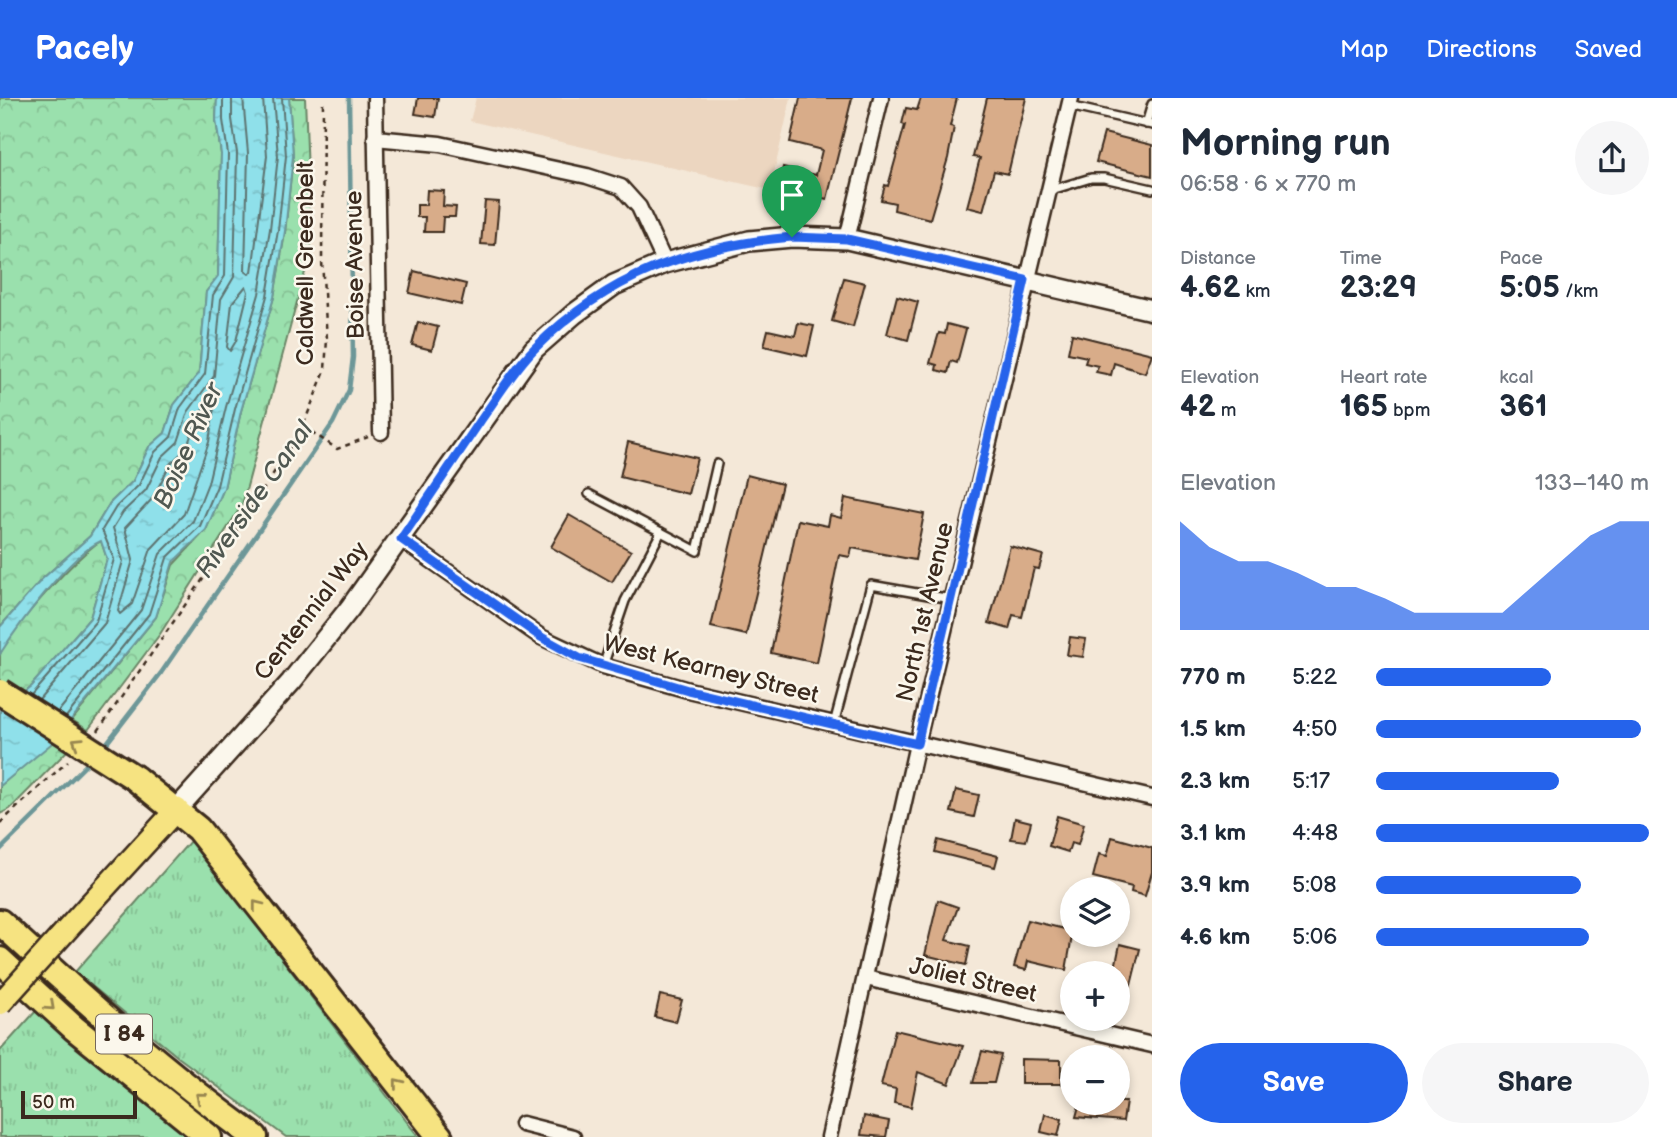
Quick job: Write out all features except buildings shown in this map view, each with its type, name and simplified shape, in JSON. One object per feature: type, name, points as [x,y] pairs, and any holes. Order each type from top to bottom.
[{"type":"highway","points":[[0,692],[135,778],[177,809],[198,829],[440,1137]]},
{"type":"highway","name":"I 84","points":[[0,922],[88,1003],[204,1101],[255,1137]]},
{"type":"highway","name":"I 84","points":[[0,960],[74,1028],[209,1137]]},
{"type":"main road","name":"Centennial Way","points":[[0,1004],[291,682],[401,539],[503,388],[534,349],[574,314],[614,285],[665,263],[748,241],[792,237],[847,239],[1152,310]]},
{"type":"street","name":"Boise Avenue","points":[[374,98],[381,432]]},
{"type":"street","points":[[847,239],[881,98]]},
{"type":"street","name":"North 1st Avenue","points":[[830,1137],[917,744],[1025,280],[1070,102]]},
{"type":"street","points":[[375,138],[440,144],[587,176],[621,187],[639,207],[665,263]]},
{"type":"street","name":"West Kearney Street","points":[[401,539],[541,637],[603,666],[917,744],[1152,798]]},
{"type":"street","name":"Joliet Street","points":[[866,978],[1152,1045]]},
{"type":"street","points":[[522,1124],[573,1137]]},
{"type":"lane","points":[[1070,102],[1149,124],[1152,104]]},
{"type":"lane","points":[[1048,191],[1091,178],[1104,178],[1152,189]]},
{"type":"lane","points":[[589,494],[697,551],[717,464]]},
{"type":"lane","points":[[603,666],[625,601],[661,532]]},
{"type":"lane","points":[[834,724],[870,586],[951,599]]},
{"type":"path","name":"Caldwell Greenbelt","points":[[97,732],[241,526],[303,426],[325,370],[327,339],[322,261],[323,98]]},
{"type":"path","points":[[303,426],[337,449],[381,432]]},
{"type":"path","points":[[0,823],[72,757]]},
{"type":"shaded area","points":[[476,98],[791,98],[770,190],[470,121]]},
{"type":"green space","points":[[0,98],[217,98],[216,120],[221,154],[218,277],[206,292],[199,373],[174,405],[165,433],[149,447],[133,481],[110,503],[90,536],[41,580],[0,627]]},
{"type":"green space","points":[[289,98],[305,98],[311,250],[242,505],[160,634],[88,730],[72,720],[156,617],[173,565],[206,530],[224,488],[241,411],[274,297],[285,233],[293,156]]},
{"type":"green space","points":[[101,541],[107,559],[90,618],[31,686],[0,710],[0,655],[5,644],[45,594]]},
{"type":"green space","points":[[57,737],[71,747],[10,809],[0,814],[0,786]]},
{"type":"green space","points":[[191,840],[419,1137],[286,1137],[178,1057],[75,972]]},
{"type":"green space","points":[[36,1011],[188,1137],[0,1137],[0,1051]]},
{"type":"water","name":"Boise River","points":[[217,98],[289,98],[293,156],[274,297],[241,411],[224,488],[206,530],[173,562],[156,617],[51,744],[0,786],[0,710],[31,686],[90,618],[107,559],[101,541],[60,575],[0,654],[0,627],[41,580],[90,536],[110,503],[133,481],[149,447],[165,433],[174,405],[199,373],[206,292],[218,276],[221,154],[216,120]]},
{"type":"waterway","name":"Riverside Canal","points":[[103,748],[161,673],[333,423],[349,390],[353,357],[349,98]]},
{"type":"waterway","name":"Riverside Canal","points":[[0,850],[92,759]]},
{"type":"route","points":[[792,237],[847,239],[881,245],[1025,280],[917,744],[688,690],[579,658],[541,637],[487,601],[401,539],[503,388],[534,349],[574,314],[614,285],[665,263],[706,249],[748,241],[792,237]]}]
